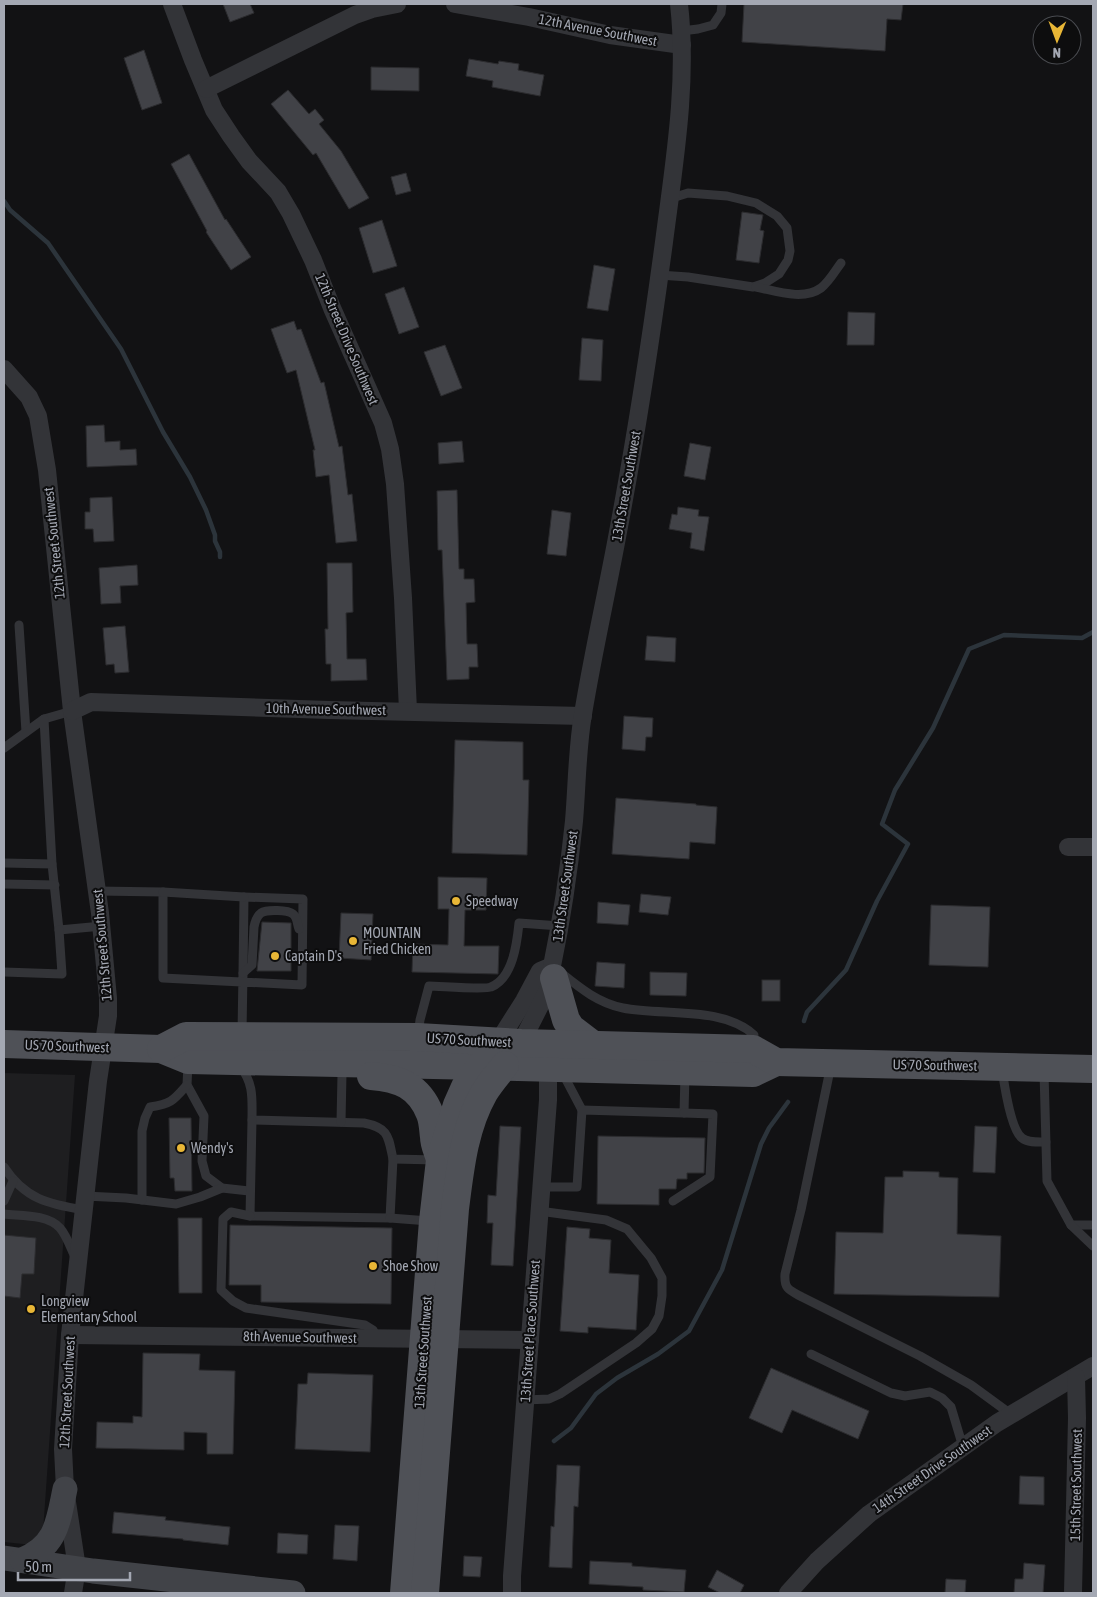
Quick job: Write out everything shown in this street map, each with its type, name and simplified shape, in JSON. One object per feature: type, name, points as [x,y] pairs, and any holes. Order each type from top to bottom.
[{"type":"main road","points":[[553,972],[566,1020],[571,1028],[592,1044]]},
{"type":"main road","name":"US 70 Southwest","points":[[4,1044],[161,1049],[186,1036],[418,1037],[554,1069],[685,1072],[753,1073],[764,1056]]},
{"type":"main road","name":"US 70 Southwest","points":[[161,1049],[188,1073],[246,1062],[501,1055],[592,1044],[764,1056],[832,1063],[1093,1069]]},
{"type":"main road","name":"13th Street Southwest","points":[[425,1593],[435,1339],[433,1221],[440,1160],[457,1105],[466,1087],[501,1055]]},
{"type":"main road","name":"13th Street Southwest","points":[[404,1593],[435,1339],[464,1149],[473,1118],[501,1055]]},
{"type":"main road","points":[[246,1062],[277,1073],[380,1076],[400,1080],[414,1089],[423,1100],[430,1114],[434,1140],[440,1160]]},
{"type":"street","name":"12th Street Drive Southwest","points":[[172,4],[214,110],[250,162],[278,192],[290,214],[313,260],[383,423],[390,449],[395,484],[408,711]]},
{"type":"street","points":[[206,89],[355,15],[397,4]]},
{"type":"street","name":"12th Avenue Southwest","points":[[455,4],[529,17],[610,35],[681,38]]},
{"type":"street","name":"13th Street Southwest","points":[[501,1055],[553,972],[573,830],[583,716],[637,426],[669,199],[679,114],[681,38],[679,4]]},
{"type":"street","name":"12th Street Southwest","points":[[4,369],[29,397],[38,416],[54,538],[72,711],[102,926],[108,998],[107,1024],[102,1048],[70,1335],[63,1449],[65,1489],[77,1568],[73,1593]]},
{"type":"street","name":"10th Avenue Southwest","points":[[72,711],[92,702],[583,716]]},
{"type":"street","points":[[1068,847],[1093,847]]},
{"type":"street","name":"13th Street Place Southwest","points":[[512,1593],[539,1210],[548,1100],[554,1069]]},
{"type":"street","name":"8th Avenue Southwest","points":[[70,1335],[530,1340]]},
{"type":"street","name":"14th Street Drive Southwest","points":[[788,1593],[817,1560],[851,1529],[877,1509],[1012,1414],[1093,1366]]},
{"type":"street","name":"15th Street Southwest","points":[[1073,1593],[1077,1418],[1076,1377]]},
{"type":"street","points":[[13,1559],[34,1555],[54,1533],[65,1489]]},
{"type":"street","points":[[13,1559],[103,1572],[293,1593]]},
{"type":"lane","points":[[681,38],[698,29],[713,25],[721,13],[722,4]]},
{"type":"lane","points":[[669,199],[688,193],[727,196],[756,203],[777,216],[787,228],[790,251],[788,260],[779,274],[765,283],[753,286]]},
{"type":"lane","points":[[659,275],[753,286],[787,293],[809,294],[822,287],[841,263]]},
{"type":"lane","points":[[19,625],[26,732]]},
{"type":"lane","points":[[4,748],[44,719],[72,711]]},
{"type":"lane","points":[[4,972],[62,974],[52,864],[44,719]]},
{"type":"lane","points":[[4,863],[52,864]]},
{"type":"lane","points":[[4,884],[55,885]]},
{"type":"lane","points":[[97,891],[163,892],[303,900],[302,985],[163,978],[163,892]]},
{"type":"lane","points":[[242,1035],[244,897]]},
{"type":"lane","points":[[243,973],[252,965],[255,921],[261,913],[266,911],[286,911],[292,913],[302,934]]},
{"type":"lane","points":[[418,1037],[420,1020],[429,986],[490,988],[500,980],[513,959],[519,923],[560,926]]},
{"type":"lane","points":[[58,930],[102,926]]},
{"type":"lane","points":[[553,972],[594,998],[623,1008],[722,1018],[746,1028],[754,1035],[764,1056]]},
{"type":"lane","points":[[246,1062],[246,1074],[252,1090],[250,1216]]},
{"type":"lane","points":[[832,1063],[784,1283],[788,1289],[802,1297],[920,1356],[971,1384],[1012,1414]]},
{"type":"lane","points":[[1002,1067],[1005,1092],[1017,1131],[1022,1138],[1028,1141],[1046,1142]]},
{"type":"lane","points":[[1043,1068],[1047,1181],[1071,1225],[1093,1246]]},
{"type":"lane","points":[[541,1187],[577,1188],[582,1110],[554,1069]]},
{"type":"lane","points":[[684,1113],[685,1072]]},
{"type":"lane","points":[[142,1200],[142,1131],[144,1118],[150,1107],[164,1105],[173,1101],[188,1073]]},
{"type":"lane","points":[[188,1073],[204,1116],[202,1161],[206,1176],[222,1188],[249,1192]]},
{"type":"lane","points":[[341,1122],[342,1074]]},
{"type":"lane","points":[[582,1110],[713,1114],[710,1177],[673,1201]]},
{"type":"lane","points":[[252,1120],[364,1123],[377,1126],[388,1135],[393,1158],[390,1218]]},
{"type":"lane","points":[[393,1158],[440,1160]]},
{"type":"lane","points":[[4,1167],[13,1181],[40,1200],[57,1206],[142,1200],[176,1204],[222,1188]]},
{"type":"lane","points":[[4,1200],[13,1181]]},
{"type":"lane","points":[[525,1400],[549,1399],[560,1394],[636,1343],[652,1329],[659,1316],[662,1296],[662,1278],[651,1258],[627,1229],[606,1220],[539,1210]]},
{"type":"lane","points":[[377,1338],[373,1330],[365,1325],[246,1308],[233,1301],[221,1290],[224,1219],[231,1212],[250,1216],[390,1218],[433,1221]]},
{"type":"lane","points":[[4,1214],[37,1217],[56,1224],[78,1264]]},
{"type":"lane","points":[[1071,1225],[1093,1225]]},
{"type":"lane","points":[[811,1354],[891,1393],[905,1396],[930,1392],[942,1398],[951,1407],[963,1447]]},
{"type":"shaded area","name":"Longview Elementary School","points":[[4,1073],[75,1075],[42,1546],[4,1542]]},
{"type":"building","points":[[223,4],[250,4],[254,13],[230,22]]},
{"type":"building","points":[[744,4],[903,4],[901,20],[887,19],[885,51],[742,42]]},
{"type":"building","points":[[144,50],[162,103],[142,110],[124,58]]},
{"type":"building","points":[[469,59],[498,64],[499,61],[519,64],[518,70],[544,75],[540,96],[492,87],[493,81],[466,76]]},
{"type":"building","points":[[371,67],[419,68],[419,91],[371,90]]},
{"type":"building","points":[[288,90],[309,114],[315,109],[324,120],[319,124],[341,151],[369,198],[349,209],[316,153],[313,155],[271,104]]},
{"type":"building","points":[[189,154],[225,220],[251,257],[231,270],[206,232],[171,164]]},
{"type":"building","points":[[406,173],[411,191],[396,195],[391,177]]},
{"type":"building","points":[[742,212],[763,215],[760,230],[764,231],[759,263],[736,260]]},
{"type":"building","points":[[382,220],[397,266],[373,273],[359,228]]},
{"type":"building","points":[[594,265],[615,269],[608,311],[587,308]]},
{"type":"building","points":[[404,287],[419,327],[399,334],[385,294]]},
{"type":"building","points":[[848,312],[875,313],[874,345],[847,345]]},
{"type":"building","points":[[294,321],[297,330],[301,329],[321,383],[324,382],[339,447],[342,446],[348,495],[352,494],[357,541],[336,543],[329,475],[316,477],[313,450],[315,450],[296,370],[287,373],[271,329]]},
{"type":"building","points":[[582,338],[603,340],[601,381],[579,380]]},
{"type":"building","points":[[445,345],[462,388],[441,396],[424,352]]},
{"type":"building","points":[[104,425],[105,442],[120,441],[120,450],[136,449],[137,465],[87,467],[86,426]]},
{"type":"building","points":[[462,441],[464,462],[439,464],[438,443]]},
{"type":"building","points":[[690,443],[711,447],[705,480],[684,476]]},
{"type":"building","points":[[457,490],[459,569],[464,569],[464,579],[474,579],[475,602],[466,603],[467,644],[477,644],[478,667],[469,667],[469,679],[447,680],[442,550],[438,550],[437,491]]},
{"type":"building","points":[[112,497],[114,541],[94,542],[93,529],[85,529],[85,512],[90,512],[90,498]]},
{"type":"building","points":[[678,507],[699,510],[698,516],[709,517],[704,551],[690,548],[692,533],[669,529],[672,514],[677,515]]},
{"type":"building","points":[[552,510],[571,513],[566,556],[547,554]]},
{"type":"building","points":[[327,563],[352,563],[353,612],[346,613],[347,659],[366,659],[367,680],[331,681],[331,664],[326,664],[325,629],[328,629]]},
{"type":"building","points":[[137,565],[138,585],[120,586],[121,603],[101,604],[99,568]]},
{"type":"building","points":[[125,626],[129,672],[115,673],[114,664],[106,665],[103,628]]},
{"type":"building","points":[[647,636],[676,638],[675,662],[645,660]]},
{"type":"building","points":[[624,716],[653,718],[652,737],[646,737],[645,751],[622,749]]},
{"type":"building","points":[[455,740],[523,742],[523,780],[529,780],[527,855],[452,853]]},
{"type":"building","points":[[616,798],[717,807],[715,844],[690,842],[689,859],[612,854]]},
{"type":"building","points":[[438,877],[487,878],[486,910],[465,910],[464,946],[499,946],[498,974],[412,972],[413,944],[448,945],[449,909],[438,909]]},
{"type":"building","points":[[641,894],[671,897],[668,915],[639,912]]},
{"type":"building","points":[[598,902],[630,905],[628,925],[597,923]]},
{"type":"building","points":[[931,905],[990,907],[988,967],[929,965]]},
{"type":"building","points":[[341,913],[373,914],[371,960],[339,958]]},
{"type":"building","points":[[262,922],[291,923],[291,971],[257,971]]},
{"type":"building","points":[[597,962],[625,964],[624,988],[595,986]]},
{"type":"building","points":[[650,972],[687,973],[686,996],[650,995]]},
{"type":"building","points":[[762,980],[780,980],[780,1001],[762,1001]]},
{"type":"building","points":[[169,1118],[191,1118],[192,1191],[175,1191],[174,1178],[170,1178]]},
{"type":"building","points":[[500,1126],[521,1127],[513,1266],[491,1265],[493,1223],[487,1223],[488,1195],[496,1196]]},
{"type":"building","points":[[975,1126],[997,1127],[995,1173],[973,1172]]},
{"type":"building","points":[[598,1136],[705,1138],[704,1173],[687,1173],[687,1179],[677,1179],[676,1189],[659,1189],[659,1205],[597,1204]]},
{"type":"building","points":[[903,1171],[939,1172],[939,1177],[958,1178],[957,1234],[1001,1236],[999,1297],[834,1294],[836,1232],[883,1233],[885,1177],[903,1177]]},
{"type":"building","points":[[178,1218],[202,1218],[202,1293],[179,1293]]},
{"type":"building","points":[[230,1225],[392,1228],[391,1304],[261,1302],[261,1285],[229,1285]]},
{"type":"building","points":[[567,1227],[590,1229],[589,1238],[611,1240],[609,1273],[639,1275],[636,1330],[588,1327],[588,1333],[560,1331]]},
{"type":"building","points":[[4,1235],[36,1238],[34,1274],[22,1274],[20,1298],[4,1296]]},
{"type":"building","points":[[143,1353],[200,1354],[199,1370],[235,1371],[233,1454],[207,1454],[207,1433],[184,1432],[184,1450],[96,1448],[97,1422],[133,1423],[133,1416],[142,1417]]},
{"type":"building","points":[[771,1368],[869,1411],[858,1439],[792,1410],[782,1433],[749,1418]]},
{"type":"building","points":[[308,1373],[373,1375],[370,1452],[295,1449],[298,1384],[307,1384]]},
{"type":"building","points":[[557,1465],[580,1466],[578,1507],[574,1506],[572,1568],[549,1567],[551,1526],[554,1527]]},
{"type":"building","points":[[1020,1476],[1044,1477],[1044,1505],[1019,1504]]},
{"type":"building","points":[[114,1512],[166,1517],[165,1520],[230,1527],[228,1545],[112,1533]]},
{"type":"building","points":[[335,1525],[359,1526],[357,1561],[333,1559]]},
{"type":"building","points":[[278,1533],[308,1535],[307,1554],[277,1553]]},
{"type":"building","points":[[464,1556],[482,1557],[480,1577],[463,1576]]},
{"type":"building","points":[[590,1561],[632,1563],[632,1566],[686,1570],[684,1592],[643,1590],[643,1587],[589,1584]]},
{"type":"building","points":[[1024,1563],[1045,1565],[1043,1593],[1014,1593],[1015,1579],[1023,1579]]},
{"type":"building","points":[[717,1570],[744,1585],[740,1593],[720,1593],[708,1587]]},
{"type":"building","points":[[946,1579],[966,1580],[965,1593],[945,1593]]},
{"type":"waterway","points":[[4,201],[10,210],[48,243],[121,349],[163,432],[190,477],[206,510],[220,557]]},
{"type":"waterway","points":[[804,1021],[807,1012],[846,970],[877,901],[908,844],[882,824],[895,790],[933,728],[969,649],[1004,635],[1082,638],[1093,632]]},
{"type":"waterway","points":[[554,1441],[571,1428],[596,1394],[617,1378],[658,1354],[689,1331],[722,1270],[761,1144],[769,1128],[788,1102]]},
{"type":"place","name":"Speedway","points":[[456,901]]},
{"type":"place","name":"MOUNTAIN Fried Chicken","points":[[353,941]]},
{"type":"place","name":"Captain D's","points":[[275,956]]},
{"type":"place","name":"Wendy's","points":[[181,1148]]},
{"type":"place","name":"Shoe Show","points":[[373,1266]]},
{"type":"place","name":"Longview Elementary School","points":[[31,1309]]}]
